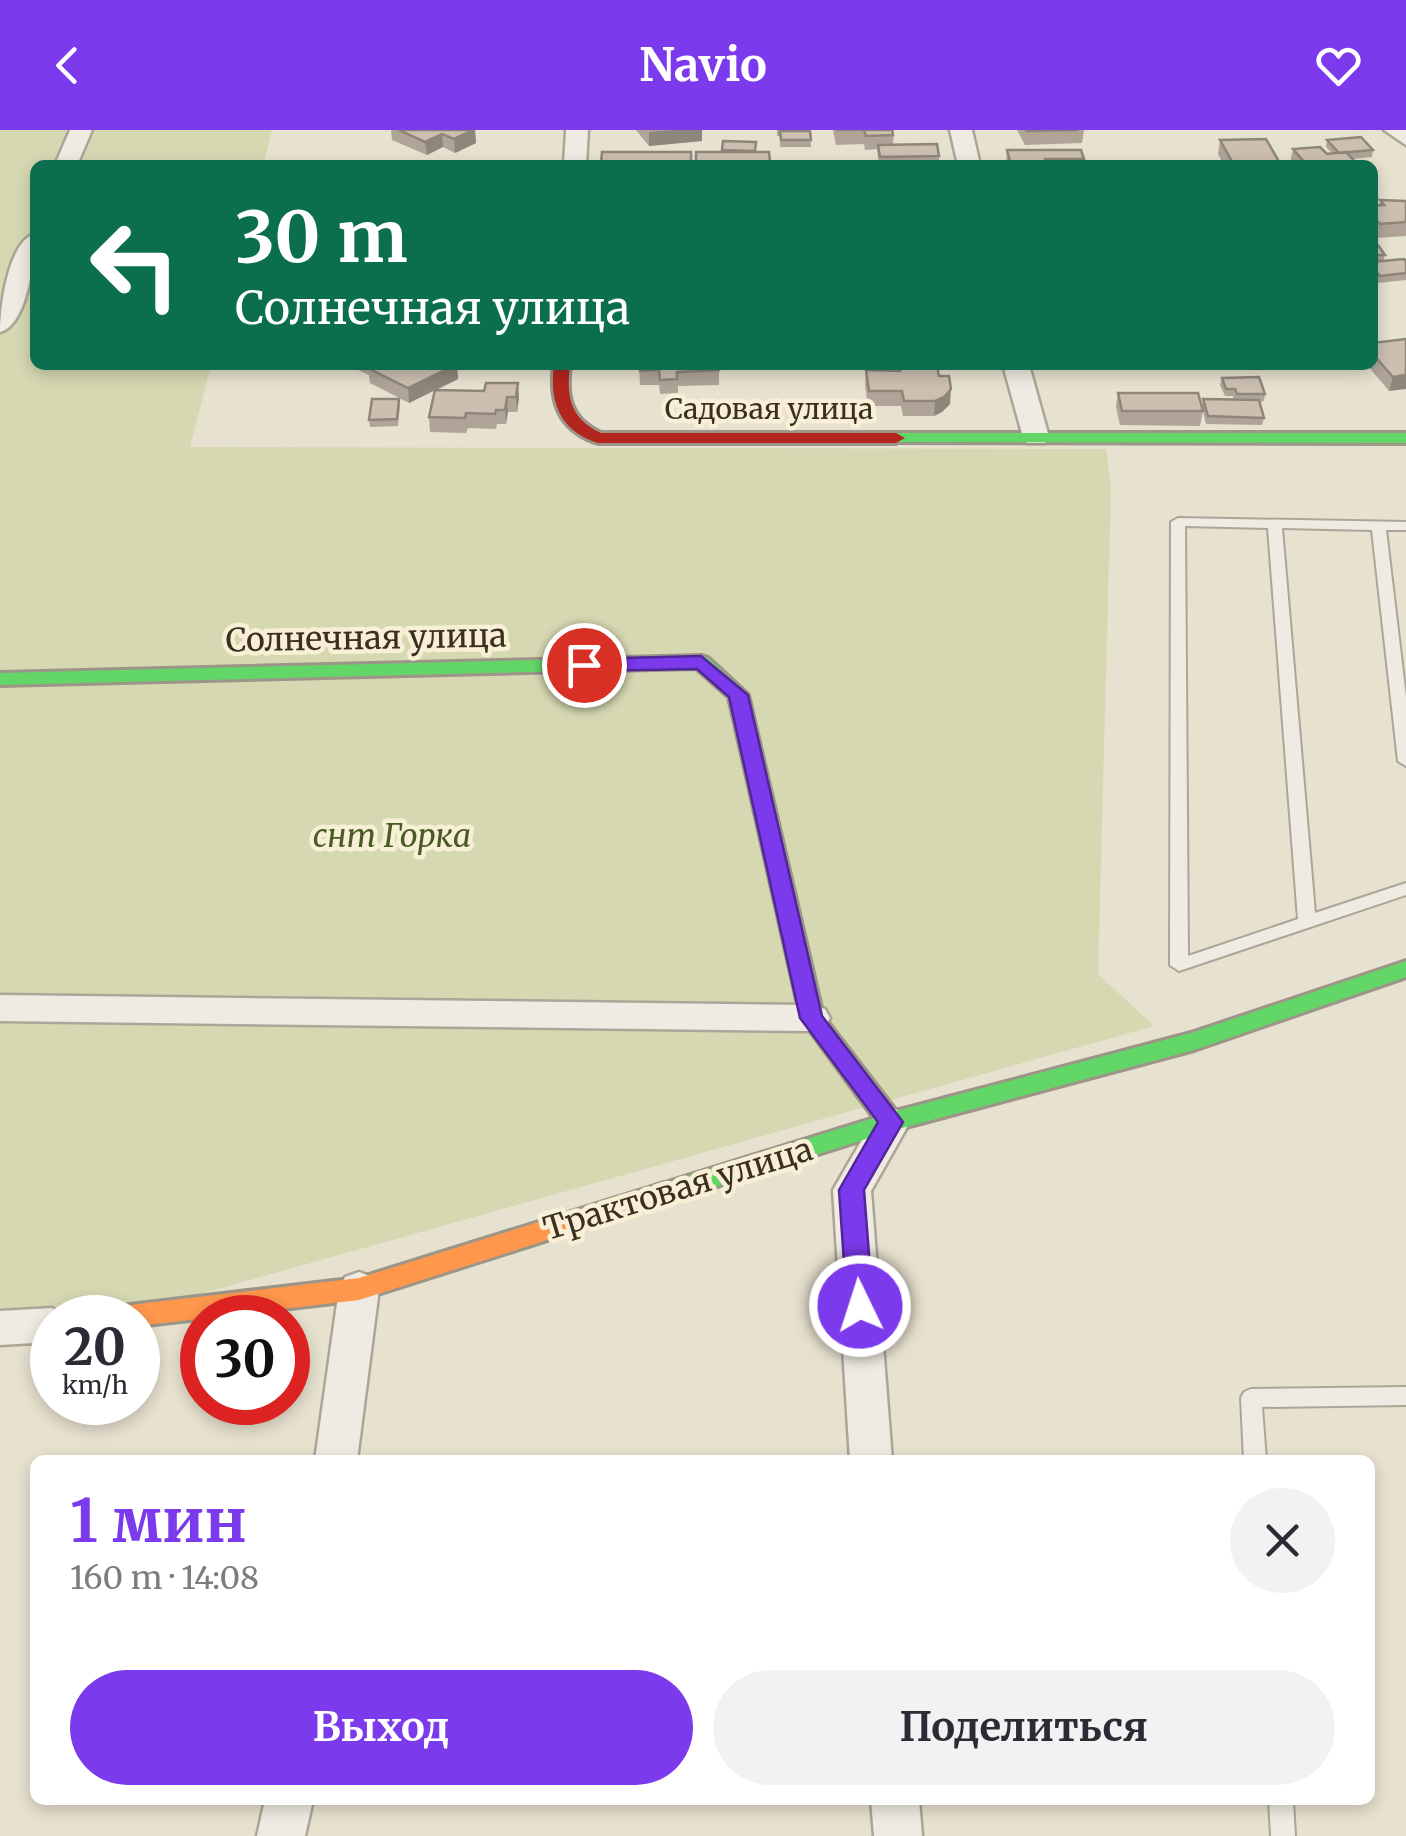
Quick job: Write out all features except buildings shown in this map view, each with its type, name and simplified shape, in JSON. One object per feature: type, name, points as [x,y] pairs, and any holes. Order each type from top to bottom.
[{"type":"street","points":[[68,160],[81,130]]},
{"type":"street","points":[[575,160],[577,130]]},
{"type":"street","points":[[960,130],[968,160]]},
{"type":"street","points":[[1394,130],[1406,138]]},
{"type":"street","points":[[0,326],[30,253]]},
{"type":"street","name":"Садовая улица","points":[[561,370],[557,389],[561,414],[576,429],[598,438],[1036,437]]},
{"type":"street","points":[[1017,370],[1036,437],[1148,433],[1406,438]]},
{"type":"street","name":"Солнечная улица","points":[[0,679],[701,662],[738,695],[812,1018],[891,1122]]},
{"type":"street","name":"Трактовая улица","points":[[160,1313],[359,1289],[891,1122],[1194,1041],[1406,969]]},
{"type":"street","points":[[0,1008],[812,1018]]},
{"type":"street","points":[[871,1455],[852,1190],[891,1122]]},
{"type":"street","points":[[337,1455],[359,1289]]},
{"type":"street","points":[[280,1836],[288,1805]]},
{"type":"street","points":[[895,1805],[898,1836]]},
{"type":"lane","points":[[1406,526],[1178,522],[1179,964],[1406,889]]},
{"type":"lane","points":[[1275,524],[1307,922]]},
{"type":"lane","points":[[1378,525],[1406,761]]},
{"type":"lane","points":[[1255,1455],[1251,1398],[1406,1396]]},
{"type":"lane","points":[[1281,1805],[1283,1836]]},
{"type":"green space","name":"снт Горка","points":[[0,130],[272,130],[264,160],[30,160],[30,370],[210,370],[190,447],[1106,449],[1111,487],[1098,974],[1154,1026],[196,1295],[180,1295],[180,1300],[160,1305],[160,1295],[30,1295],[30,1342],[0,1342]]},
{"type":"traffic: fast","points":[[896,438],[1406,438]]},
{"type":"traffic: fast","points":[[0,679],[701,662],[738,695],[812,1018],[891,1122]]},
{"type":"traffic: fast","points":[[664,1193],[891,1122],[1194,1041],[1406,969]]},
{"type":"traffic: slow","points":[[160,1312],[359,1289],[664,1193]]},
{"type":"traffic: jam","points":[[562,370],[564,410],[576,426],[598,438],[896,438]]},
{"type":"route","points":[[584,665],[701,662],[738,695],[812,1018],[891,1122],[852,1190],[860,1306]]}]
